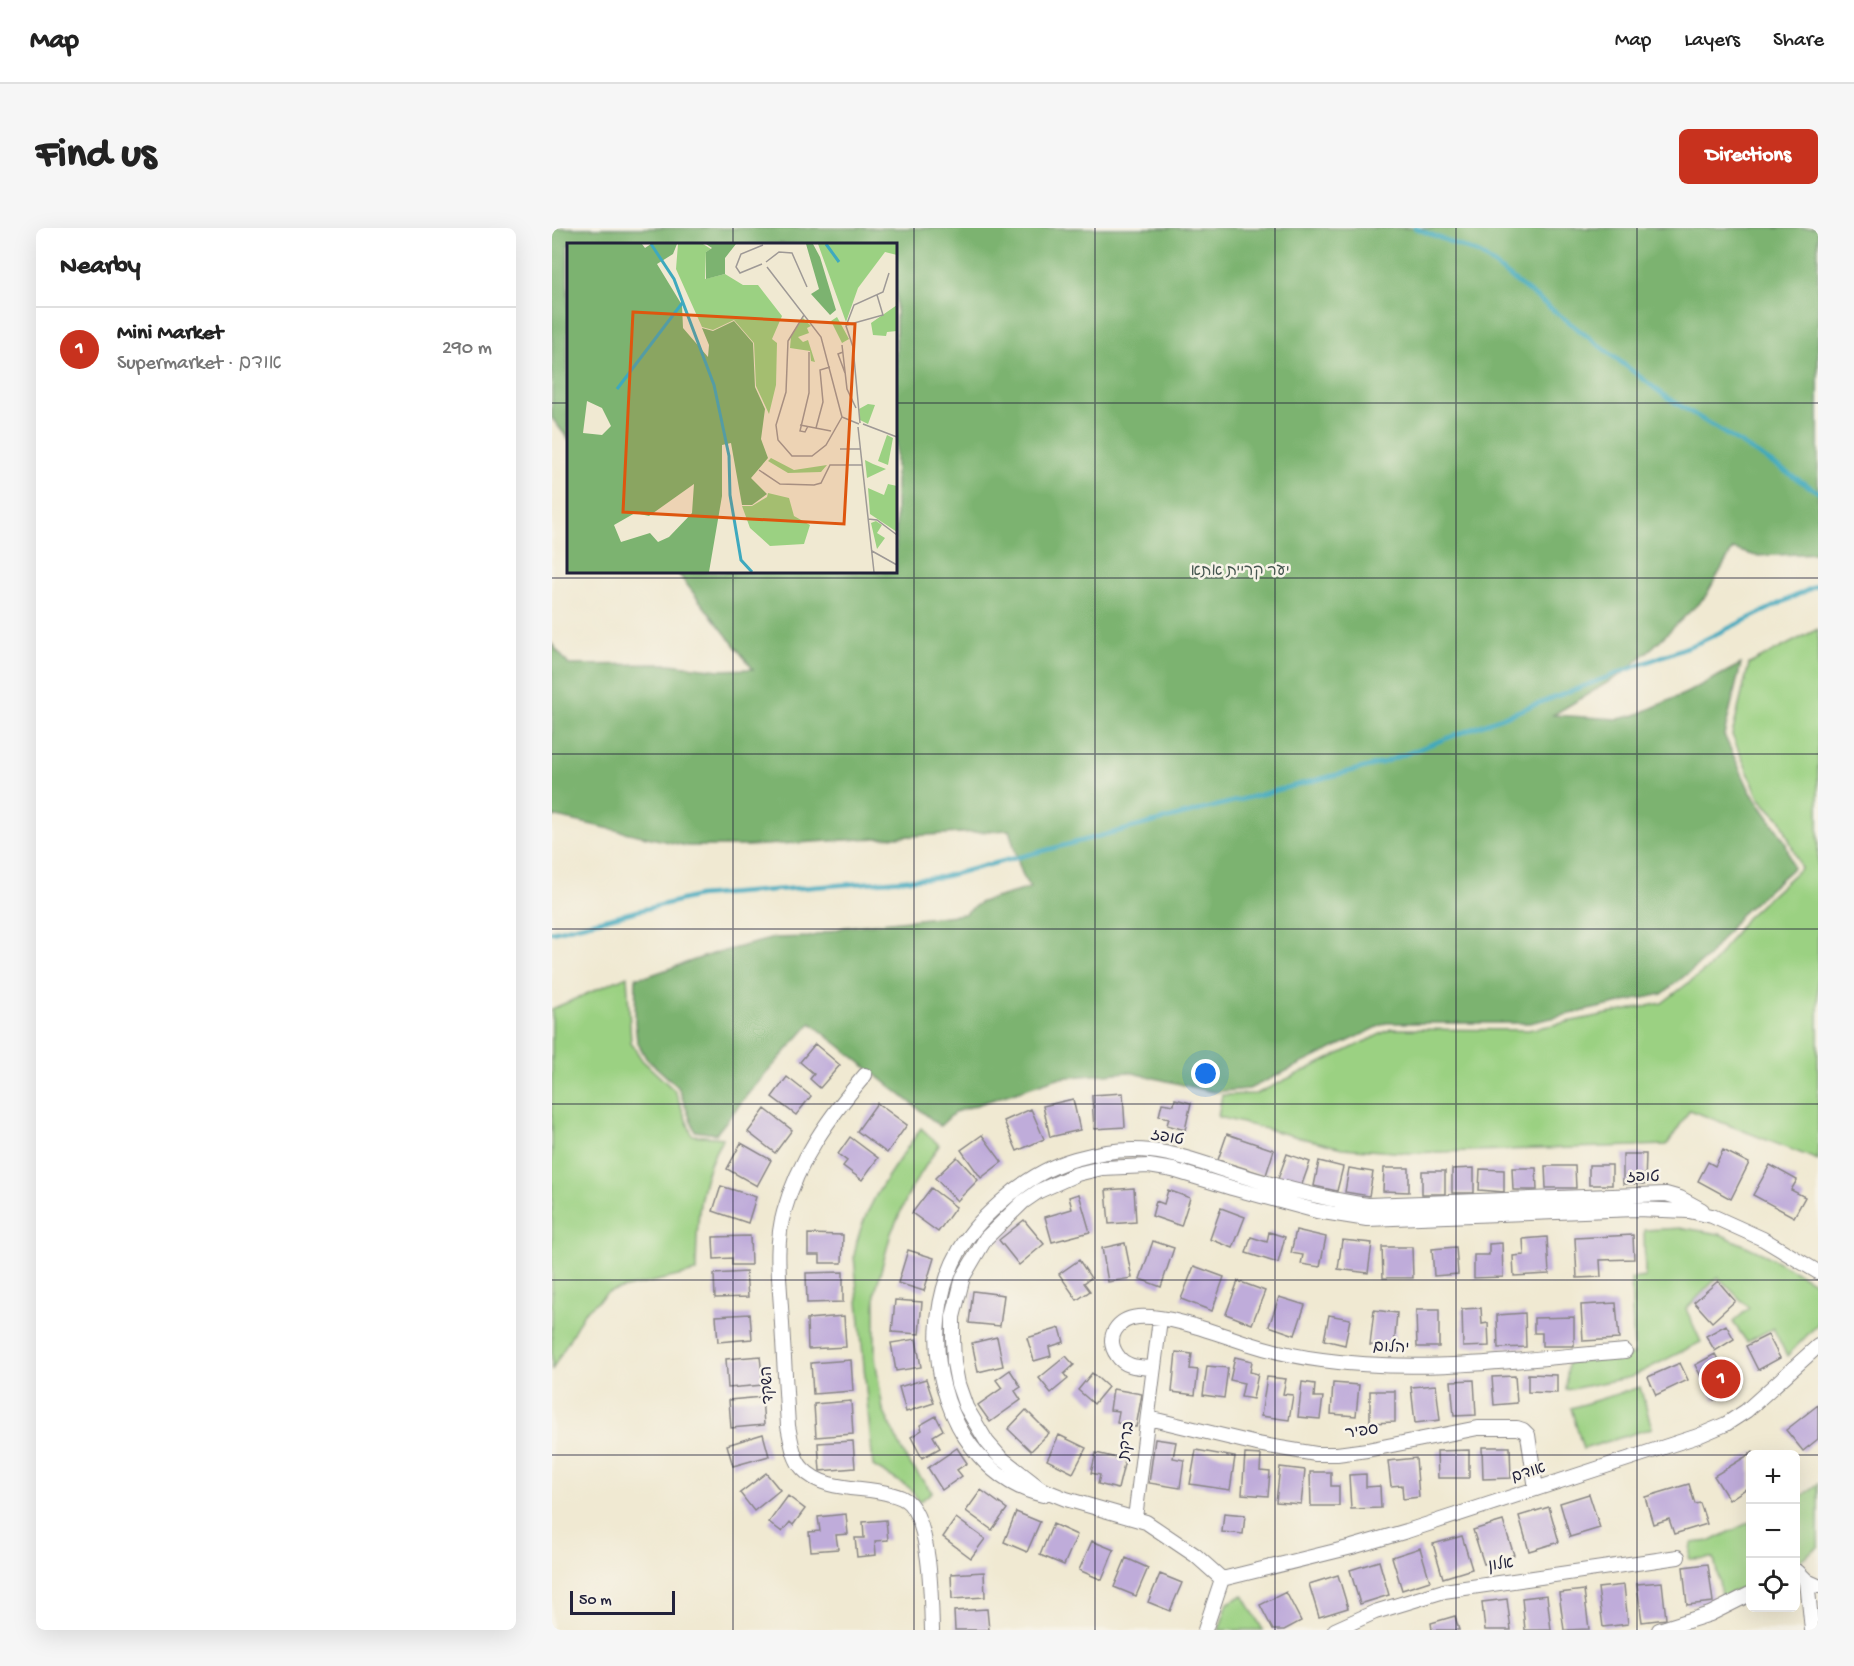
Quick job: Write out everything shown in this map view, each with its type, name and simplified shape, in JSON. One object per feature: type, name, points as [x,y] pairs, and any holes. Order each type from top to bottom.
[{"type":"street","name":"השקד","points":[[865,1075],[836,1109],[816,1139],[797,1175],[783,1213],[778,1254],[788,1426],[792,1447],[803,1469],[819,1480],[838,1486],[903,1497],[910,1504],[920,1522],[926,1552],[932,1630]]},
{"type":"street","name":"טופז","points":[[1222,1579],[1195,1555],[1146,1522],[1066,1499],[1041,1489],[1000,1457],[987,1442],[966,1407],[958,1384],[953,1339],[953,1317],[963,1277],[986,1238],[1023,1202],[1039,1191],[1077,1174],[1102,1168],[1149,1166],[1173,1170],[1317,1211],[1366,1220],[1636,1209],[1689,1211],[1712,1216],[1763,1239],[1818,1272]]},
{"type":"street","name":"יהלום","points":[[1154,1368],[1131,1366],[1121,1361],[1115,1353],[1113,1334],[1124,1320],[1147,1317],[1160,1319],[1186,1324],[1281,1353],[1368,1365],[1404,1367],[1625,1351]]},
{"type":"street","points":[[1154,1368],[1160,1319]]},
{"type":"street","name":"אודם","points":[[1222,1579],[1352,1547],[1698,1436],[1726,1424],[1746,1411],[1818,1346]]},
{"type":"street","name":"ברקת","points":[[1135,1518],[1154,1368]]},
{"type":"street","name":"ספיר","points":[[1148,1418],[1257,1444],[1316,1454],[1367,1450],[1478,1428],[1517,1428],[1528,1435],[1536,1489]]},
{"type":"street","name":"אלון","points":[[1335,1630],[1375,1612],[1444,1591],[1678,1557]]},
{"type":"street","points":[[1205,1630],[1222,1579]]},
{"type":"street","points":[[1807,1580],[1812,1630]]},
{"type":"street","points":[[1659,1630],[1710,1614],[1746,1595]]},
{"type":"green space","name":"יער קריית אתא","points":[[552,228],[1818,228],[1818,553],[1756,556],[1733,549],[1705,597],[1654,646],[1622,674],[1553,715],[1618,719],[1636,715],[1686,693],[1741,664],[1724,735],[1750,791],[1785,841],[1793,868],[1740,915],[1708,957],[1662,994],[1529,1023],[1386,1023],[1249,1089],[1213,1092],[1129,1072],[1058,1078],[955,1112],[940,1126],[811,1023],[716,1134],[695,1131],[678,1087],[646,1058],[637,1041],[636,977],[648,976],[709,955],[774,938],[809,937],[845,927],[964,914],[981,902],[1030,888],[1020,867],[1009,830],[748,846],[687,846],[552,816],[552,644],[569,665],[669,664],[720,670],[753,669],[678,573],[897,573],[897,243],[567,243],[567,438],[552,418]]},
{"type":"green space","points":[[1818,629],[1818,1160],[1690,1110],[1667,1145],[1408,1153],[1342,1148],[1218,1117],[1222,1095],[1256,1094],[1391,1029],[1528,1030],[1662,1003],[1712,965],[1746,918],[1801,868],[1781,820],[1759,798],[1732,735],[1749,664]]},
{"type":"green space","points":[[627,976],[631,1043],[642,1060],[675,1091],[692,1135],[723,1138],[714,1154],[703,1186],[698,1220],[696,1272],[608,1292],[584,1313],[552,1370],[552,1009]]},
{"type":"green space","points":[[921,1128],[939,1145],[912,1187],[891,1233],[875,1293],[875,1357],[883,1410],[907,1460],[932,1492],[919,1502],[910,1488],[873,1466],[854,1256],[858,1238],[871,1205]]},
{"type":"green space","points":[[1684,1228],[1720,1234],[1768,1256],[1811,1280],[1818,1286],[1818,1324],[1787,1356],[1773,1328],[1747,1342],[1733,1322],[1749,1308],[1718,1277],[1686,1309],[1701,1342],[1631,1377],[1566,1390],[1568,1363],[1634,1355],[1631,1279],[1645,1277],[1644,1230]]},
{"type":"green space","points":[[1640,1387],[1652,1428],[1583,1449],[1571,1408]]},
{"type":"green space","points":[[1818,1484],[1818,1547],[1800,1560],[1800,1504],[1800,1497]]},
{"type":"green space","points":[[1746,1524],[1746,1586],[1722,1597],[1714,1558],[1689,1559],[1691,1543],[1711,1541]]},
{"type":"green space","points":[[1243,1595],[1263,1630],[1219,1630],[1228,1603]]},
{"type":"building","points":[[815,1044],[840,1065],[820,1088],[810,1079],[814,1074],[800,1062]]},
{"type":"building","points":[[787,1077],[811,1096],[796,1115],[772,1097]]},
{"type":"building","points":[[1123,1093],[1125,1127],[1094,1129],[1092,1095]]},
{"type":"building","points":[[1073,1099],[1080,1130],[1050,1137],[1043,1106]]},
{"type":"building","points":[[1175,1099],[1191,1103],[1185,1130],[1167,1125],[1169,1118],[1159,1116],[1162,1103],[1174,1105]]},
{"type":"building","points":[[877,1103],[907,1125],[887,1153],[857,1131]]},
{"type":"building","points":[[765,1109],[792,1130],[775,1153],[748,1132]]},
{"type":"building","points":[[1031,1109],[1044,1139],[1017,1151],[1004,1121]]},
{"type":"building","points":[[1227,1134],[1274,1150],[1266,1175],[1218,1160]]},
{"type":"building","points":[[982,1135],[1002,1162],[981,1178],[961,1150]]},
{"type":"building","points":[[850,1137],[878,1158],[862,1180],[843,1166],[847,1161],[838,1154]]},
{"type":"building","points":[[741,1143],[771,1160],[757,1186],[727,1169]]},
{"type":"building","points":[[1723,1150],[1749,1163],[1731,1199],[1698,1181],[1708,1162],[1715,1166]]},
{"type":"building","points":[[1287,1154],[1310,1162],[1301,1187],[1278,1179]]},
{"type":"building","points":[[1623,1154],[1646,1154],[1645,1184],[1623,1184]]},
{"type":"building","points":[[957,1157],[978,1180],[957,1201],[935,1178]]},
{"type":"building","points":[[1319,1161],[1343,1167],[1337,1191],[1314,1186]]},
{"type":"building","points":[[1589,1165],[1612,1165],[1612,1185],[1589,1185]]},
{"type":"building","points":[[1770,1165],[1797,1180],[1791,1190],[1805,1197],[1794,1217],[1753,1195]]},
{"type":"building","points":[[1545,1166],[1575,1166],[1576,1188],[1546,1188]]},
{"type":"building","points":[[1349,1168],[1373,1172],[1369,1196],[1345,1192]]},
{"type":"building","points":[[1384,1168],[1409,1168],[1409,1192],[1383,1191]]},
{"type":"building","points":[[1474,1168],[1474,1193],[1452,1193],[1452,1169]]},
{"type":"building","points":[[1512,1168],[1536,1168],[1537,1190],[1513,1190]]},
{"type":"building","points":[[1480,1169],[1504,1170],[1504,1192],[1479,1190]]},
{"type":"building","points":[[1422,1171],[1445,1171],[1445,1194],[1422,1194]]},
{"type":"building","points":[[721,1186],[756,1197],[748,1223],[713,1211]]},
{"type":"building","points":[[931,1188],[956,1207],[938,1232],[912,1213]]},
{"type":"building","points":[[1134,1188],[1136,1222],[1109,1224],[1106,1190]]},
{"type":"building","points":[[1168,1190],[1190,1198],[1181,1226],[1152,1216],[1156,1201],[1164,1204]]},
{"type":"building","points":[[1079,1194],[1090,1232],[1052,1242],[1045,1217],[1072,1209],[1069,1197]]},
{"type":"building","points":[[1221,1208],[1245,1217],[1233,1248],[1210,1239]]},
{"type":"building","points":[[1024,1220],[1044,1244],[1019,1265],[999,1240]]},
{"type":"building","points":[[1296,1230],[1326,1237],[1320,1267],[1301,1264],[1303,1255],[1291,1253]]},
{"type":"building","points":[[1269,1232],[1285,1237],[1278,1263],[1246,1253],[1251,1237],[1267,1242]]},
{"type":"building","points":[[808,1234],[843,1235],[842,1263],[820,1263],[820,1255],[808,1255]]},
{"type":"building","points":[[1633,1235],[1634,1259],[1600,1260],[1601,1277],[1577,1278],[1575,1238]]},
{"type":"building","points":[[750,1236],[751,1265],[732,1265],[732,1258],[714,1259],[713,1237]]},
{"type":"building","points":[[1547,1237],[1549,1274],[1514,1276],[1513,1256],[1524,1255],[1523,1239]]},
{"type":"building","points":[[1342,1240],[1372,1243],[1368,1273],[1338,1269]]},
{"type":"building","points":[[1153,1241],[1174,1248],[1161,1287],[1140,1279]]},
{"type":"building","points":[[1125,1243],[1132,1278],[1108,1282],[1102,1248]]},
{"type":"building","points":[[1502,1243],[1503,1277],[1474,1278],[1474,1255],[1489,1255],[1489,1244]]},
{"type":"building","points":[[1382,1247],[1412,1247],[1413,1278],[1383,1278]]},
{"type":"building","points":[[1456,1247],[1458,1274],[1434,1276],[1432,1249]]},
{"type":"building","points":[[908,1250],[934,1258],[924,1291],[898,1283]]},
{"type":"building","points":[[1079,1260],[1091,1278],[1084,1283],[1090,1291],[1077,1300],[1059,1274]]},
{"type":"building","points":[[1194,1266],[1224,1277],[1212,1311],[1181,1299]]},
{"type":"building","points":[[746,1272],[748,1297],[715,1298],[714,1274]]},
{"type":"building","points":[[843,1272],[843,1302],[807,1303],[806,1273]]},
{"type":"building","points":[[1238,1281],[1265,1291],[1252,1324],[1226,1314]]},
{"type":"building","points":[[1718,1281],[1735,1301],[1712,1322],[1694,1302]]},
{"type":"building","points":[[973,1291],[1004,1295],[1000,1326],[969,1323]]},
{"type":"building","points":[[1279,1297],[1305,1305],[1295,1335],[1269,1326]]},
{"type":"building","points":[[895,1300],[922,1302],[919,1334],[892,1332]]},
{"type":"building","points":[[1616,1303],[1619,1339],[1583,1341],[1581,1305]]},
{"type":"building","points":[[1481,1308],[1482,1324],[1488,1323],[1489,1346],[1463,1347],[1462,1309]]},
{"type":"building","points":[[1374,1310],[1397,1313],[1394,1347],[1370,1345]]},
{"type":"building","points":[[1416,1310],[1439,1310],[1439,1347],[1417,1347]]},
{"type":"building","points":[[1525,1313],[1526,1347],[1498,1348],[1497,1315]]},
{"type":"building","points":[[750,1314],[752,1339],[718,1342],[716,1316]]},
{"type":"building","points":[[1329,1315],[1350,1319],[1345,1345],[1324,1340]]},
{"type":"building","points":[[844,1316],[846,1347],[808,1349],[807,1319]]},
{"type":"building","points":[[1574,1317],[1574,1346],[1542,1346],[1542,1333],[1534,1333],[1534,1318]]},
{"type":"building","points":[[1726,1325],[1734,1339],[1715,1351],[1706,1336]]},
{"type":"building","points":[[1060,1328],[1064,1342],[1049,1347],[1051,1356],[1034,1361],[1027,1338]]},
{"type":"building","points":[[1768,1335],[1780,1358],[1758,1370],[1746,1346]]},
{"type":"building","points":[[997,1337],[1003,1366],[978,1372],[972,1343]]},
{"type":"building","points":[[916,1339],[921,1367],[896,1371],[891,1343]]},
{"type":"building","points":[[1176,1352],[1192,1354],[1190,1369],[1198,1370],[1195,1395],[1172,1392]]},
{"type":"building","points":[[1715,1354],[1726,1374],[1734,1369],[1742,1385],[1714,1400],[1695,1365]]},
{"type":"building","points":[[760,1356],[763,1385],[728,1388],[726,1359]]},
{"type":"building","points":[[1066,1356],[1074,1365],[1064,1374],[1068,1379],[1051,1393],[1039,1378]]},
{"type":"building","points":[[1235,1357],[1252,1361],[1250,1372],[1258,1374],[1253,1399],[1241,1397],[1244,1383],[1230,1380]]},
{"type":"building","points":[[851,1360],[853,1391],[813,1394],[811,1363]]},
{"type":"building","points":[[1680,1363],[1688,1380],[1656,1395],[1648,1377]]},
{"type":"building","points":[[1207,1366],[1228,1368],[1224,1398],[1203,1395]]},
{"type":"building","points":[[1010,1370],[1021,1387],[1015,1391],[1021,1400],[990,1422],[978,1405],[1002,1388],[996,1380]]},
{"type":"building","points":[[1092,1373],[1108,1387],[1094,1404],[1078,1390]]},
{"type":"building","points":[[1528,1374],[1557,1375],[1557,1393],[1528,1392]]},
{"type":"building","points":[[1515,1376],[1517,1403],[1494,1405],[1492,1377]]},
{"type":"building","points":[[1267,1377],[1286,1379],[1283,1394],[1293,1395],[1289,1420],[1261,1416]]},
{"type":"building","points":[[926,1379],[934,1403],[906,1412],[899,1387]]},
{"type":"building","points":[[1474,1380],[1476,1415],[1454,1416],[1451,1381]]},
{"type":"building","points":[[1302,1382],[1315,1384],[1314,1397],[1323,1397],[1320,1419],[1298,1417]]},
{"type":"building","points":[[1333,1383],[1359,1385],[1356,1416],[1331,1414]]},
{"type":"building","points":[[1436,1385],[1440,1420],[1415,1423],[1411,1387]]},
{"type":"building","points":[[1113,1389],[1142,1394],[1136,1427],[1117,1423],[1119,1411],[1110,1410]]},
{"type":"building","points":[[1370,1391],[1395,1391],[1395,1422],[1370,1423]]},
{"type":"building","points":[[762,1397],[764,1425],[731,1428],[729,1400]]},
{"type":"building","points":[[851,1401],[853,1434],[816,1437],[814,1404]]},
{"type":"building","points":[[1818,1405],[1818,1439],[1803,1451],[1786,1430]]},
{"type":"building","points":[[1026,1410],[1049,1433],[1031,1451],[1008,1429]]},
{"type":"building","points":[[936,1416],[943,1430],[933,1436],[940,1448],[922,1458],[911,1437],[922,1430],[920,1425]]},
{"type":"building","points":[[763,1434],[769,1456],[733,1466],[727,1445]]},
{"type":"building","points":[[1059,1435],[1086,1448],[1073,1473],[1047,1460]]},
{"type":"building","points":[[1155,1439],[1176,1442],[1173,1458],[1184,1460],[1180,1488],[1149,1483]]},
{"type":"building","points":[[853,1441],[855,1468],[820,1471],[818,1443]]},
{"type":"building","points":[[1482,1447],[1510,1447],[1511,1478],[1483,1479]]},
{"type":"building","points":[[957,1448],[967,1463],[957,1470],[962,1476],[942,1490],[928,1468]]},
{"type":"building","points":[[1196,1450],[1235,1457],[1230,1490],[1190,1484]]},
{"type":"building","points":[[1469,1450],[1469,1478],[1438,1478],[1437,1451]]},
{"type":"building","points":[[1096,1453],[1125,1460],[1118,1489],[1098,1484],[1100,1475],[1091,1473]]},
{"type":"building","points":[[1245,1454],[1261,1455],[1260,1471],[1270,1472],[1268,1496],[1242,1494]]},
{"type":"building","points":[[1746,1456],[1746,1489],[1729,1500],[1714,1476]]},
{"type":"building","points":[[1416,1458],[1419,1497],[1403,1499],[1402,1485],[1391,1486],[1388,1461]]},
{"type":"building","points":[[1280,1467],[1305,1470],[1301,1504],[1276,1502]]},
{"type":"building","points":[[1310,1472],[1331,1472],[1331,1486],[1339,1486],[1339,1506],[1311,1506]]},
{"type":"building","points":[[766,1473],[780,1490],[754,1511],[740,1493]]},
{"type":"building","points":[[1366,1474],[1366,1487],[1380,1486],[1381,1508],[1351,1509],[1349,1475]]},
{"type":"building","points":[[1689,1484],[1695,1504],[1700,1503],[1707,1524],[1674,1534],[1669,1519],[1653,1524],[1645,1497]]},
{"type":"building","points":[[981,1490],[1007,1509],[992,1530],[966,1511]]},
{"type":"building","points":[[1589,1494],[1600,1528],[1570,1537],[1560,1503]]},
{"type":"building","points":[[788,1496],[805,1509],[793,1525],[790,1522],[782,1532],[769,1522]]},
{"type":"building","points":[[1549,1507],[1559,1542],[1529,1551],[1519,1516]]},
{"type":"building","points":[[1016,1512],[1040,1522],[1027,1552],[1004,1542]]},
{"type":"building","points":[[1224,1513],[1245,1515],[1243,1534],[1222,1532]]},
{"type":"building","points":[[846,1514],[848,1534],[836,1535],[838,1549],[811,1551],[809,1532],[820,1531],[818,1517]]},
{"type":"building","points":[[956,1518],[985,1539],[971,1558],[943,1537]]},
{"type":"building","points":[[886,1520],[888,1540],[875,1541],[876,1555],[857,1557],[855,1538],[864,1538],[863,1522]]},
{"type":"building","points":[[1503,1521],[1514,1555],[1484,1564],[1473,1530]]},
{"type":"building","points":[[1053,1524],[1077,1535],[1064,1565],[1040,1555]]},
{"type":"building","points":[[1462,1536],[1472,1569],[1443,1578],[1433,1544]]},
{"type":"building","points":[[1092,1541],[1114,1550],[1102,1580],[1079,1570]]},
{"type":"building","points":[[1420,1548],[1430,1581],[1402,1590],[1392,1557]]},
{"type":"building","points":[[1126,1558],[1148,1568],[1136,1596],[1114,1587]]},
{"type":"building","points":[[1379,1561],[1389,1595],[1360,1604],[1350,1570]]},
{"type":"building","points":[[1708,1564],[1713,1602],[1687,1605],[1683,1567]]},
{"type":"building","points":[[984,1572],[985,1597],[952,1599],[951,1574]]},
{"type":"building","points":[[1160,1574],[1182,1583],[1170,1611],[1148,1602]]},
{"type":"building","points":[[1338,1575],[1348,1608],[1319,1617],[1309,1584]]},
{"type":"building","points":[[1662,1582],[1666,1619],[1642,1622],[1637,1584]]},
{"type":"building","points":[[1624,1585],[1628,1624],[1603,1627],[1598,1588]]},
{"type":"building","points":[[1584,1590],[1589,1629],[1564,1630],[1559,1593]]},
{"type":"building","points":[[1286,1592],[1301,1621],[1284,1630],[1273,1630],[1260,1605]]},
{"type":"building","points":[[1547,1595],[1551,1630],[1525,1630],[1522,1598]]},
{"type":"building","points":[[1507,1599],[1511,1630],[1485,1630],[1482,1602]]},
{"type":"building","points":[[987,1609],[989,1630],[955,1630],[954,1611]]},
{"type":"building","points":[[1455,1616],[1459,1630],[1432,1630],[1431,1623]]},
{"type":"waterway","points":[[1415,228],[1480,254],[1665,396],[1818,492]]},
{"type":"waterway","points":[[552,932],[698,896],[942,877],[1382,763],[1700,642],[1818,585]]},
{"type":"place","name":"Mini Market","points":[[1721,1379]]}]
